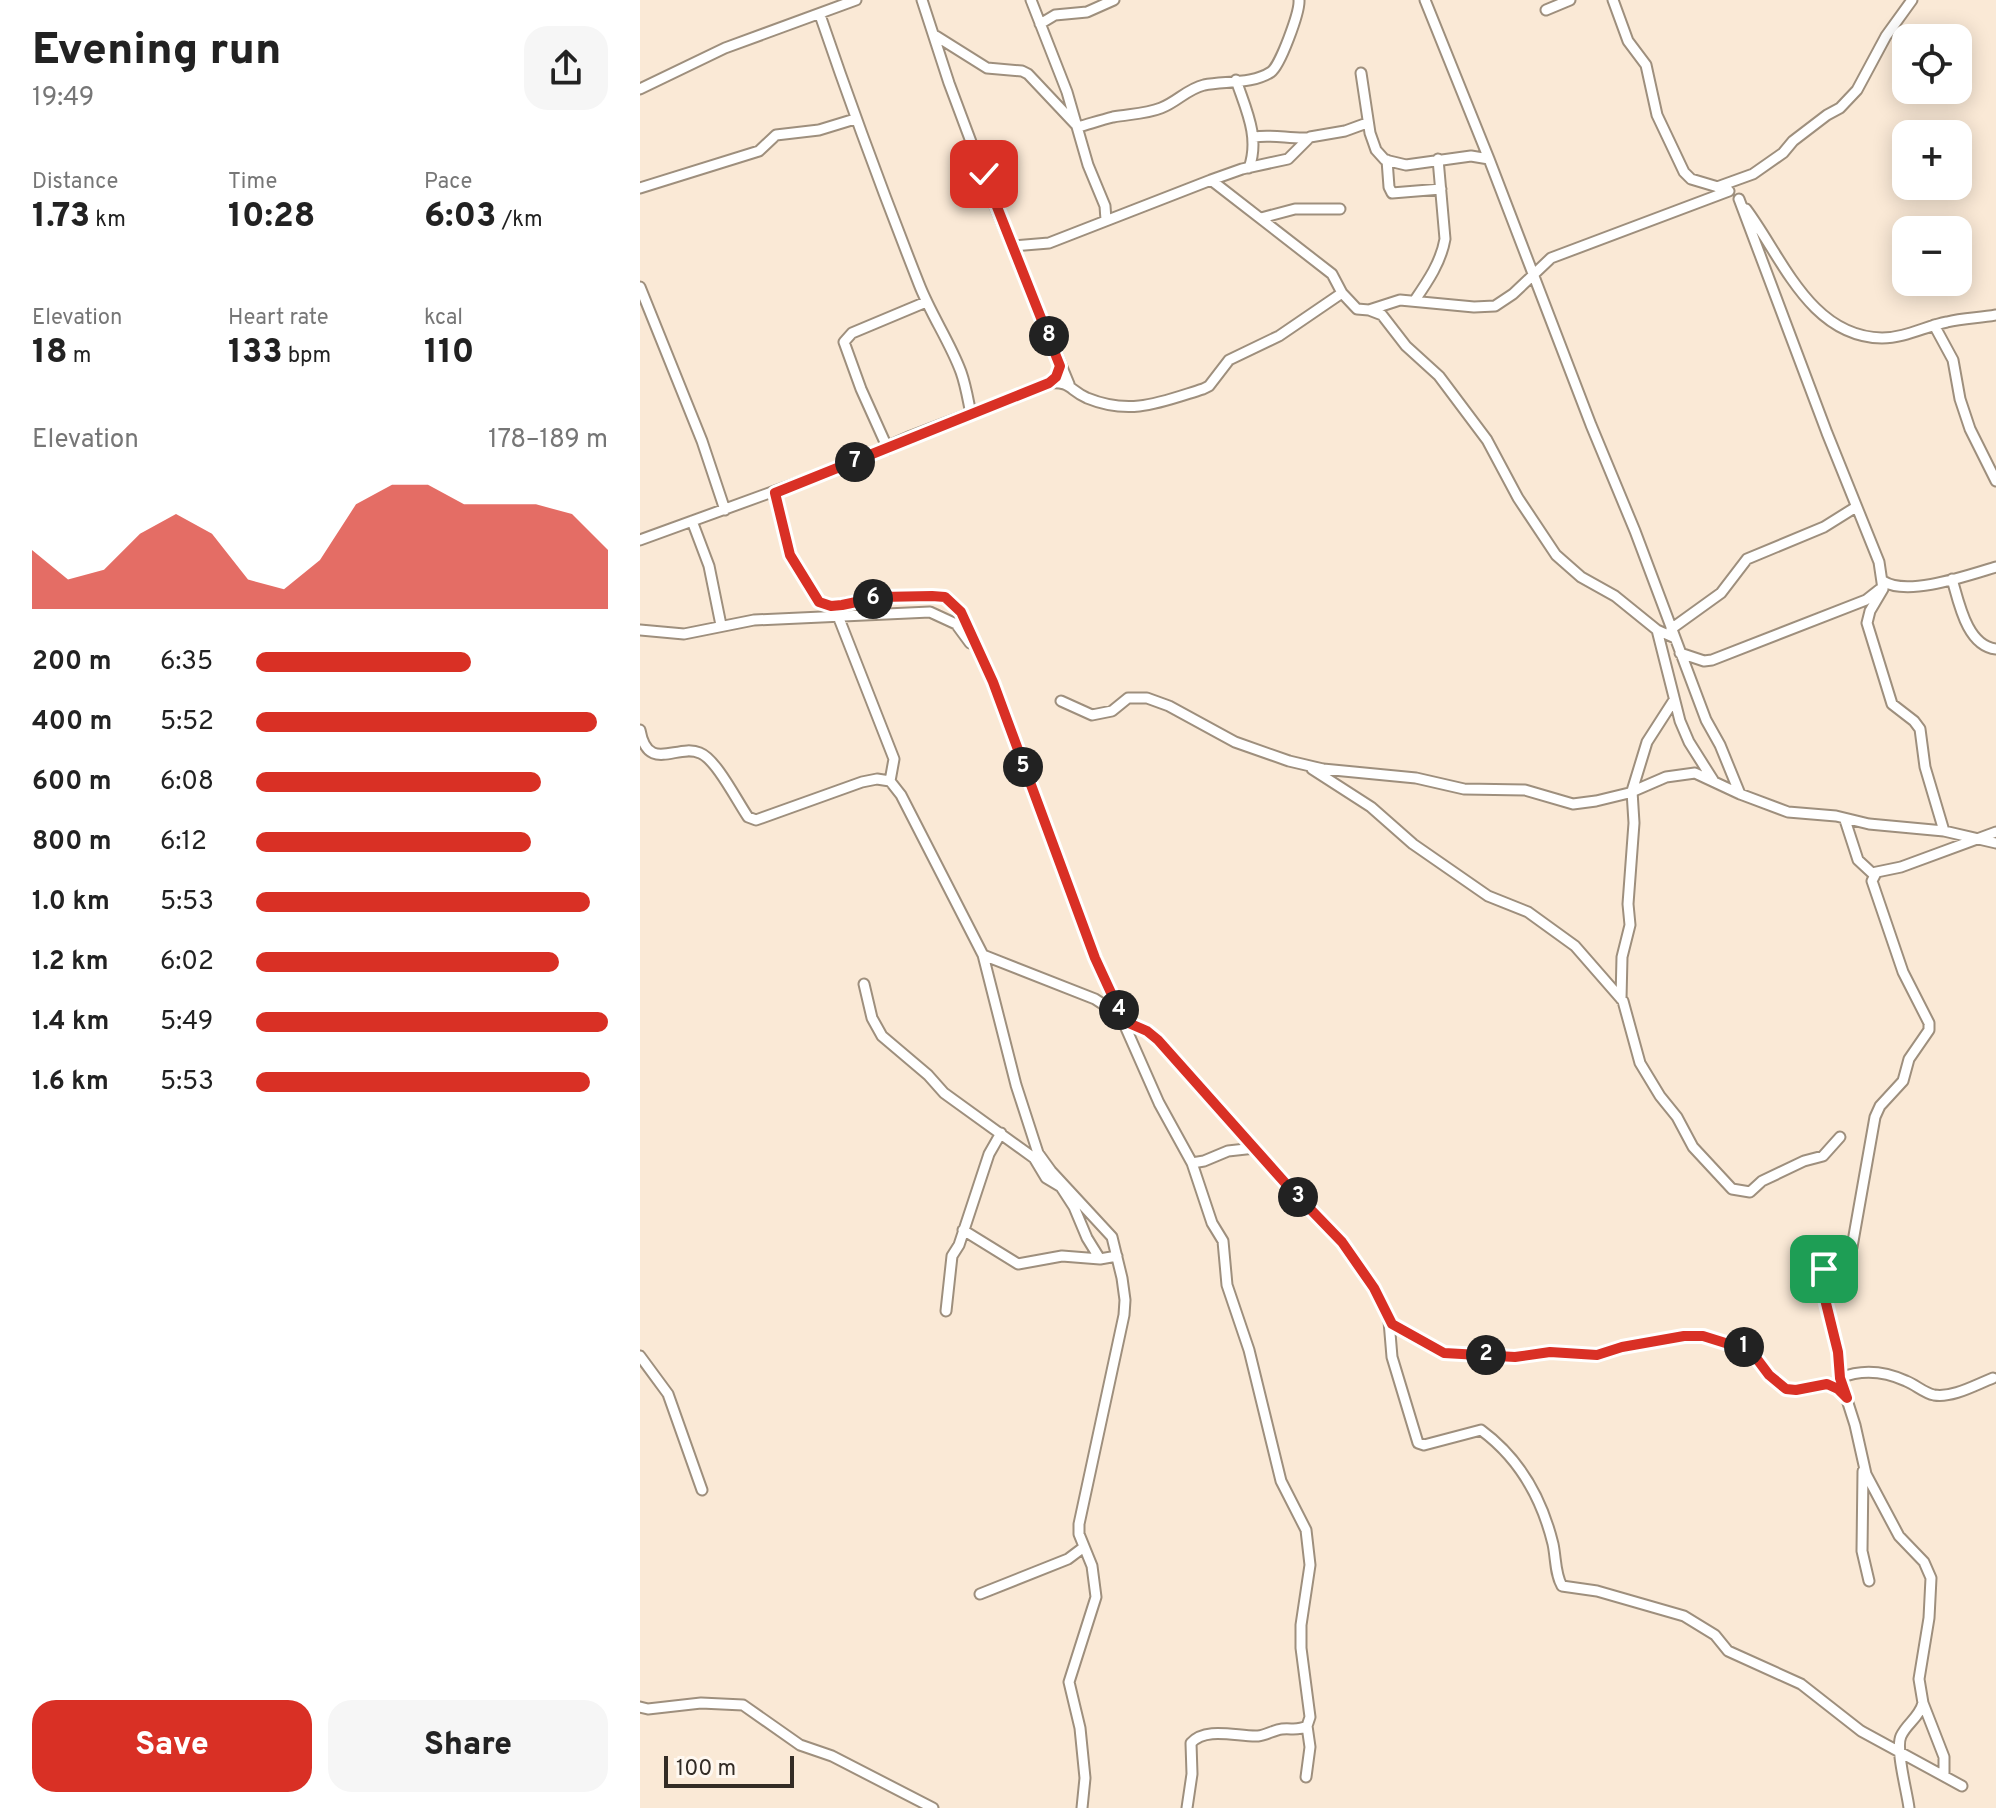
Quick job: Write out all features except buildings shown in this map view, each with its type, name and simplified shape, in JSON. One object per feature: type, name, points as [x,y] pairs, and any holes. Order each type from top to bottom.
[{"type":"street","points":[[640,89],[725,48],[856,0]]},
{"type":"street","points":[[922,0],[949,83],[1060,366],[1069,384],[1086,397],[1110,405],[1153,406],[1209,386],[1229,360],[1279,336],[1342,293]]},
{"type":"street","points":[[1031,0],[1067,92],[1088,165],[1105,206],[1106,220]]},
{"type":"street","points":[[1040,24],[1055,15],[1087,12],[1114,0]]},
{"type":"street","points":[[1078,127],[1159,109],[1192,88],[1265,75],[1278,65],[1299,11],[1299,0]]},
{"type":"street","points":[[1425,0],[1706,720],[1740,794]]},
{"type":"street","points":[[1546,10],[1570,0]]},
{"type":"street","points":[[1613,0],[1628,41],[1646,65],[1657,115],[1669,135],[1679,163],[1691,179],[1729,191],[1739,199],[1802,294],[1830,320],[1852,332],[1881,338],[1996,315]]},
{"type":"street","points":[[1717,187],[1753,174],[1840,108],[1857,90],[1886,36],[1912,0]]},
{"type":"street","points":[[820,15],[855,119],[926,302],[962,374],[971,414]]},
{"type":"street","points":[[936,36],[987,68],[1028,74],[1078,127]]},
{"type":"street","points":[[1361,73],[1367,123],[1376,150],[1387,160],[1406,165],[1471,156],[1489,159]]},
{"type":"street","points":[[1236,80],[1254,137],[1249,168]]},
{"type":"street","points":[[640,188],[759,151],[776,135],[819,130],[855,119]]},
{"type":"street","points":[[1254,137],[1308,138],[1367,123]]},
{"type":"street","points":[[1012,246],[1049,243],[1211,180],[1288,159],[1308,138]]},
{"type":"street","points":[[1415,300],[1443,251],[1445,231],[1438,159]]},
{"type":"street","points":[[1387,160],[1387,177],[1392,193],[1441,189]]},
{"type":"street","points":[[1211,180],[1332,274],[1355,308],[1382,315],[1406,346],[1432,368],[1487,440],[1543,540],[1556,555],[1581,577],[1615,596],[1657,630],[1673,634]]},
{"type":"street","points":[[1369,310],[1391,301],[1415,300],[1489,307],[1513,294],[1551,258],[1561,253],[1729,191]]},
{"type":"street","points":[[1739,199],[1879,562],[1884,583],[1867,616],[1867,623],[1892,704],[1920,729],[1925,767],[1944,831]]},
{"type":"street","points":[[1261,218],[1295,209],[1340,209]]},
{"type":"street","points":[[640,287],[702,441],[725,510]]},
{"type":"street","points":[[888,449],[844,342],[852,333],[926,302]]},
{"type":"street","points":[[1934,325],[1953,360],[1960,399],[1970,429],[1996,481]]},
{"type":"street","points":[[640,540],[775,493],[1049,383],[1056,377],[1060,366]]},
{"type":"street","points":[[1049,383],[1069,384]]},
{"type":"street","points":[[775,493],[790,555],[819,602],[831,606],[880,597],[945,597],[961,612],[993,682],[1095,958],[1159,1103],[1192,1163],[1212,1223],[1223,1241],[1227,1285],[1249,1350],[1281,1481],[1306,1530],[1310,1565],[1301,1625],[1310,1717],[1306,1777]]},
{"type":"street","points":[[1673,634],[1721,593],[1747,559],[1824,527],[1856,507]]},
{"type":"street","points":[[692,521],[709,566],[721,625]]},
{"type":"street","points":[[1884,583],[1898,588],[1952,579],[1996,567]]},
{"type":"street","points":[[1952,579],[1963,618],[1985,646],[1996,649]]},
{"type":"street","points":[[1680,653],[1704,661],[1712,660],[1866,600],[1884,583]]},
{"type":"street","points":[[640,630],[684,634],[754,620],[930,612],[956,624],[993,682]]},
{"type":"street","points":[[838,616],[894,759],[890,781]]},
{"type":"street","points":[[1657,630],[1684,731],[1713,780]]},
{"type":"street","points":[[1061,701],[1092,715],[1112,711],[1128,698],[1147,698],[1169,706],[1235,742],[1309,767],[1416,778],[1464,789],[1525,790],[1573,804],[1596,801],[1666,777],[1688,774],[1713,780],[1788,812],[1944,831],[1996,843]]},
{"type":"street","points":[[1674,700],[1647,742],[1632,791],[1634,823],[1628,904],[1630,925],[1622,957],[1621,999],[1643,1069],[1677,1117],[1693,1147],[1732,1189],[1750,1192],[1762,1181],[1804,1161],[1823,1156],[1840,1137]]},
{"type":"street","points":[[640,730],[642,741],[653,753],[664,756],[696,751],[710,759],[748,817],[756,820],[862,782],[877,779],[890,781],[901,795],[983,955],[1016,1085],[1042,1161],[1112,1237],[1125,1300],[1124,1315],[1079,1524],[1092,1566],[1096,1597],[1069,1682],[1080,1728],[1085,1778],[1082,1808]]},
{"type":"street","points":[[1309,767],[1371,807],[1413,844],[1488,896],[1528,912],[1575,946],[1621,999]]},
{"type":"street","points":[[1845,820],[1858,860],[1868,871],[1876,873],[1901,867],[1996,832]]},
{"type":"street","points":[[1876,873],[1873,883],[1903,972],[1929,1023],[1929,1030],[1909,1059],[1903,1081],[1880,1106],[1875,1117],[1852,1247],[1821,1273],[1820,1279],[1838,1352],[1840,1378],[1866,1474],[1899,1536],[1924,1562],[1931,1578],[1929,1618],[1919,1679],[1923,1703],[1944,1757],[1944,1776]]},
{"type":"street","points":[[983,955],[1095,999],[1158,1040],[1342,1242],[1374,1288],[1389,1321],[1392,1357],[1418,1443],[1424,1445],[1481,1430],[1525,1474],[1553,1545],[1562,1586],[1597,1591],[1684,1616],[1715,1635],[1728,1651],[1801,1684],[1861,1731],[1962,1786]]},
{"type":"street","points":[[864,984],[872,1018],[882,1036],[928,1075],[944,1093],[1034,1158],[1046,1178],[1061,1187],[1100,1259]]},
{"type":"street","points":[[946,1311],[952,1253],[959,1245],[989,1154],[1001,1133]]},
{"type":"street","points":[[1192,1163],[1228,1151],[1255,1148]]},
{"type":"street","points":[[963,1230],[1018,1264],[1062,1256],[1100,1259],[1117,1256]]},
{"type":"street","points":[[1389,1321],[1444,1353],[1460,1355],[1515,1357],[1550,1352],[1597,1355],[1684,1336],[1712,1337],[1751,1351],[1769,1375],[1786,1389],[1827,1384],[1847,1398]]},
{"type":"street","points":[[640,1356],[668,1394],[702,1490]]},
{"type":"street","points":[[1840,1378],[1866,1371],[1905,1380],[1930,1394],[1939,1395],[1965,1390],[1993,1378]]},
{"type":"street","points":[[1863,1455],[1862,1551],[1869,1581]]},
{"type":"street","points":[[980,1594],[1068,1559],[1084,1547]]},
{"type":"street","points":[[640,1707],[648,1709],[701,1703],[743,1705],[800,1745],[819,1750],[933,1808]]},
{"type":"street","points":[[1909,1808],[1899,1750],[1901,1734],[1917,1718],[1923,1703]]},
{"type":"street","points":[[1187,1808],[1192,1774],[1191,1743],[1194,1739],[1205,1734],[1256,1736],[1307,1726]]},
{"type":"route","points":[[984,174],[1060,366],[1056,377],[1049,383],[775,493],[781,526],[793,563],[819,602],[831,606],[880,597],[932,596],[945,597],[954,602],[961,612],[993,682],[1095,958],[1124,1021],[1135,1024],[1158,1040],[1342,1242],[1374,1288],[1392,1324],[1444,1353],[1515,1357],[1550,1352],[1597,1355],[1622,1347],[1684,1336],[1712,1337],[1751,1351],[1769,1375],[1786,1389],[1791,1391],[1827,1384],[1833,1385],[1847,1398],[1840,1378],[1838,1352],[1820,1279],[1824,1269]]}]
